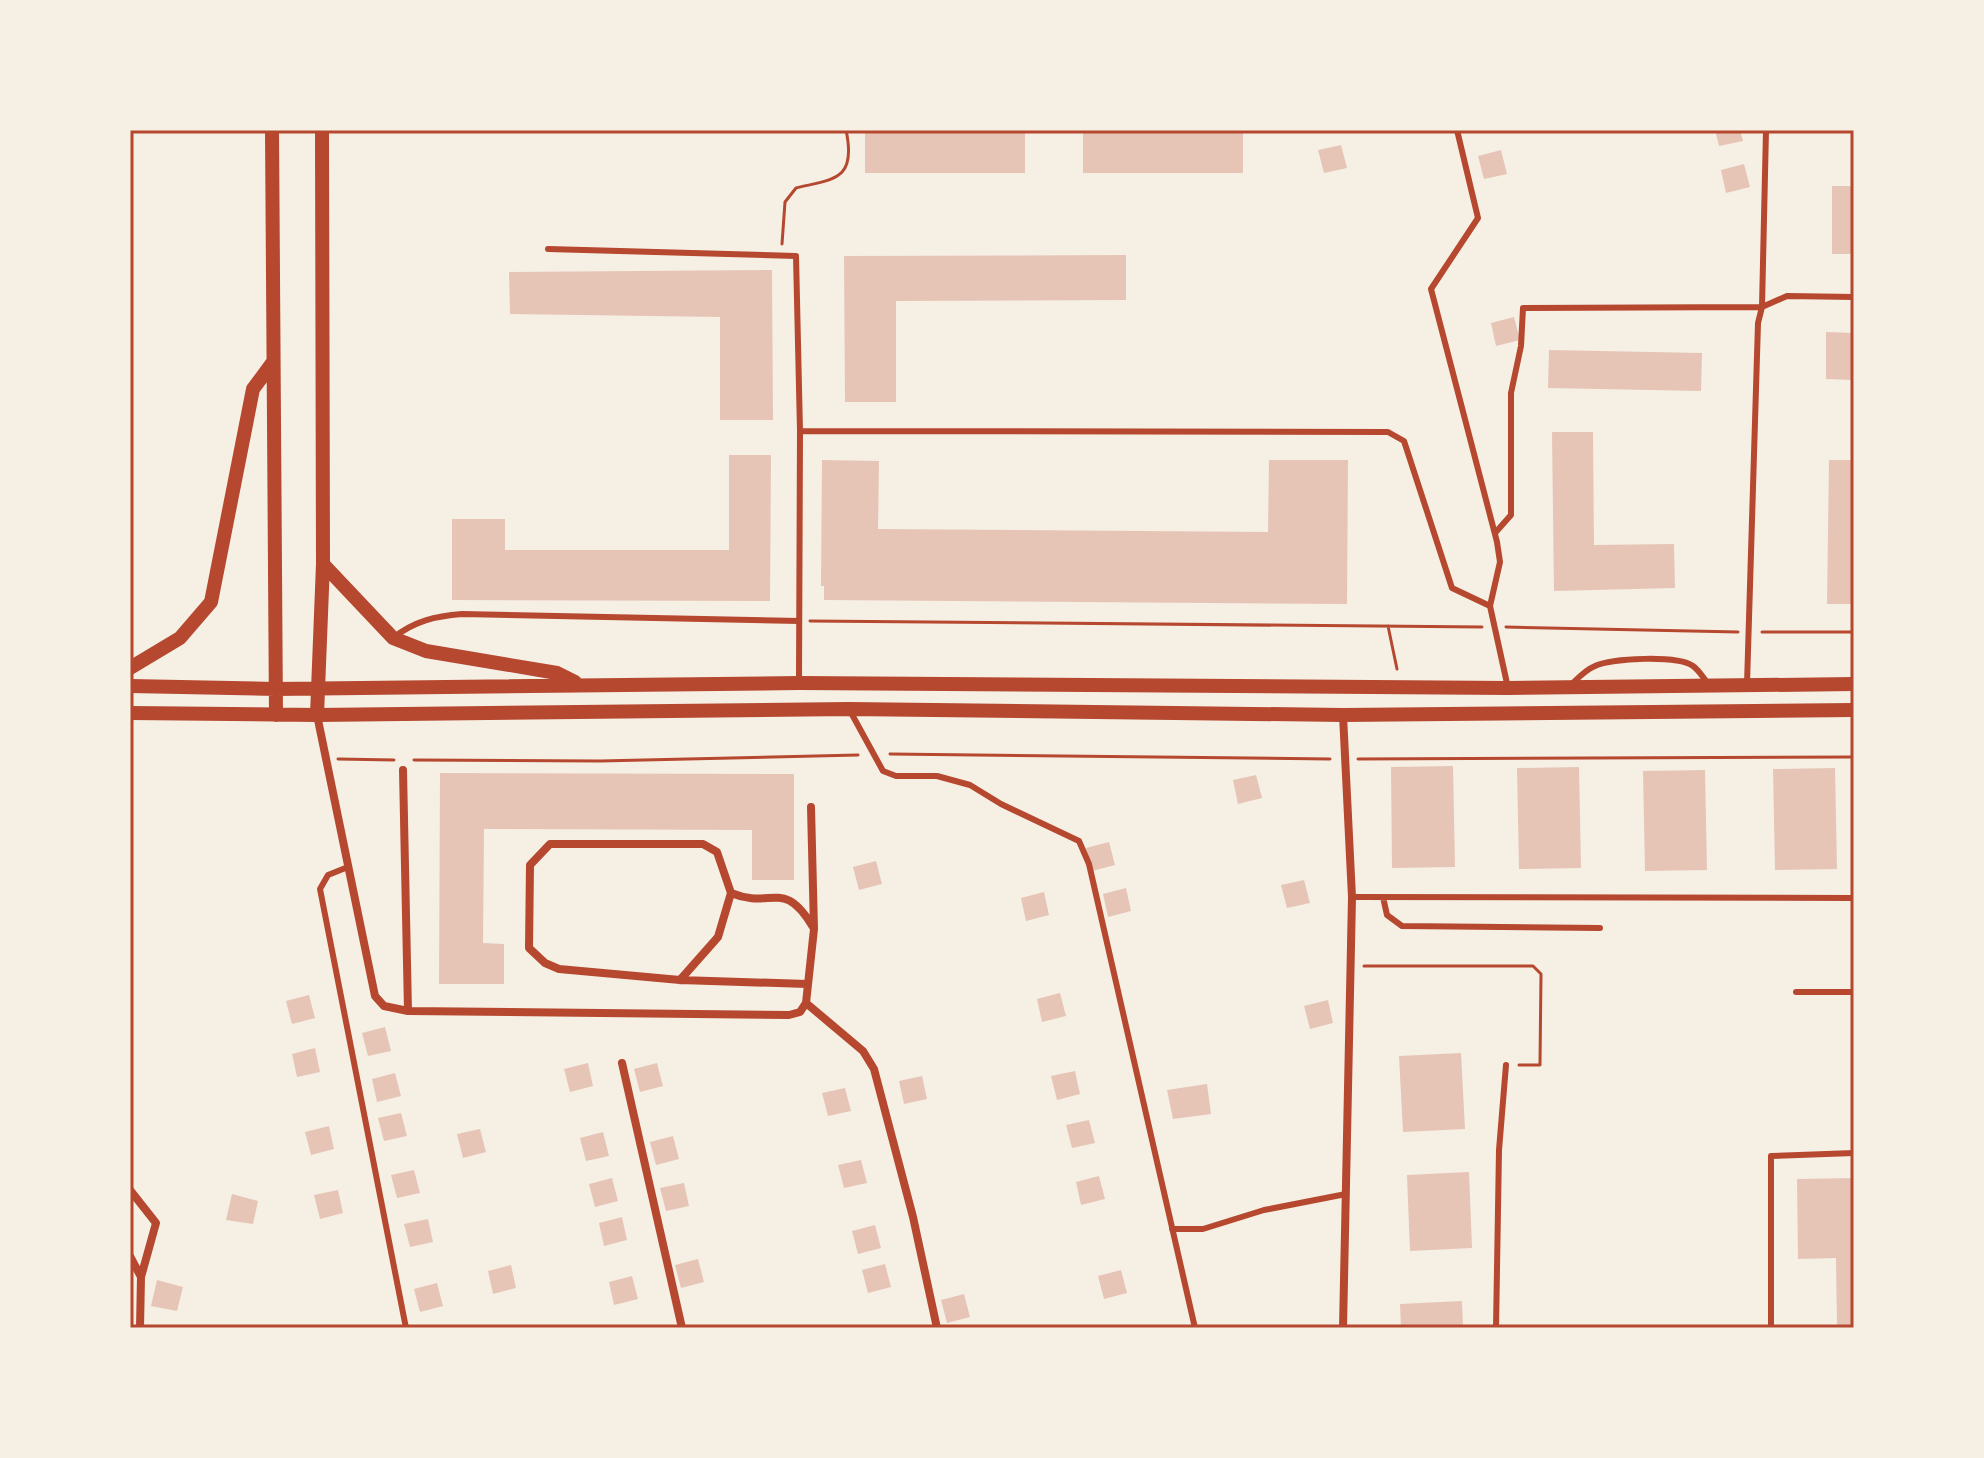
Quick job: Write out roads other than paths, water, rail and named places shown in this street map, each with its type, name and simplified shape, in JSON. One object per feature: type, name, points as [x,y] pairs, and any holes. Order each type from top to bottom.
[{"type":"street","points":[[272,130],[276,715]]},
{"type":"street","points":[[322,130],[323,564],[317,715],[375,996],[384,1006],[408,1011],[789,1015],[800,1012],[806,1003],[814,929],[811,807]]},
{"type":"street","points":[[130,668],[180,638],[211,602],[253,389],[273,361]]},
{"type":"street","points":[[323,564],[393,638],[426,651],[557,673],[579,684]]},
{"type":"street","points":[[130,686],[318,689],[799,683],[1508,688],[1854,684]]},
{"type":"street","points":[[1810,684],[1810,710]]},
{"type":"street","points":[[130,713],[317,715],[849,709],[1343,715],[1854,710]]},
{"type":"street","points":[[1343,715],[1352,897],[1343,1328]]},
{"type":"street","points":[[403,770],[408,1011]]},
{"type":"street","points":[[680,980],[718,937],[728,915],[731,893],[717,852],[703,844],[550,844],[530,865],[529,948],[545,963],[559,969],[680,980],[807,984]]},
{"type":"street","points":[[731,893],[745,898],[784,896],[801,906],[814,929]]},
{"type":"street","points":[[806,1003],[863,1051],[874,1069],[913,1217],[937,1328]]},
{"type":"street","points":[[622,1063],[682,1328]]},
{"type":"street","points":[[130,1190],[156,1223],[141,1277],[140,1328]]},
{"type":"street","points":[[130,1256],[141,1277]]},
{"type":"lane","points":[[1457,130],[1478,218],[1431,289],[1495,533],[1500,562],[1490,606],[1508,688]]},
{"type":"lane","points":[[1747,685],[1766,130]]},
{"type":"lane","points":[[548,249],[796,256],[800,431],[799,683]]},
{"type":"lane","points":[[1495,533],[1511,515],[1511,393],[1521,346],[1523,308],[1762,307],[1787,296],[1854,297]]},
{"type":"lane","points":[[800,431],[1388,432],[1404,441],[1452,588],[1490,606]]},
{"type":"lane","points":[[393,638],[406,627],[435,616],[462,614],[799,621]]},
{"type":"lane","points":[[1569,687],[1582,673],[1608,662],[1662,660],[1681,661],[1695,666],[1709,685]]},
{"type":"lane","points":[[849,709],[883,771],[896,776],[937,776],[970,785],[1001,804],[1079,841],[1089,864],[1195,1328]]},
{"type":"lane","points":[[348,867],[328,875],[320,889],[406,1328]]},
{"type":"lane","points":[[1352,897],[1854,898]]},
{"type":"lane","points":[[1383,897],[1387,915],[1402,926],[1600,928]]},
{"type":"lane","points":[[1796,992],[1854,992]]},
{"type":"lane","points":[[1496,1328],[1499,1150],[1506,1065]]},
{"type":"lane","points":[[1771,1328],[1771,1156],[1854,1153]]},
{"type":"lane","points":[[1172,1229],[1203,1229],[1264,1210],[1346,1194]]}]
